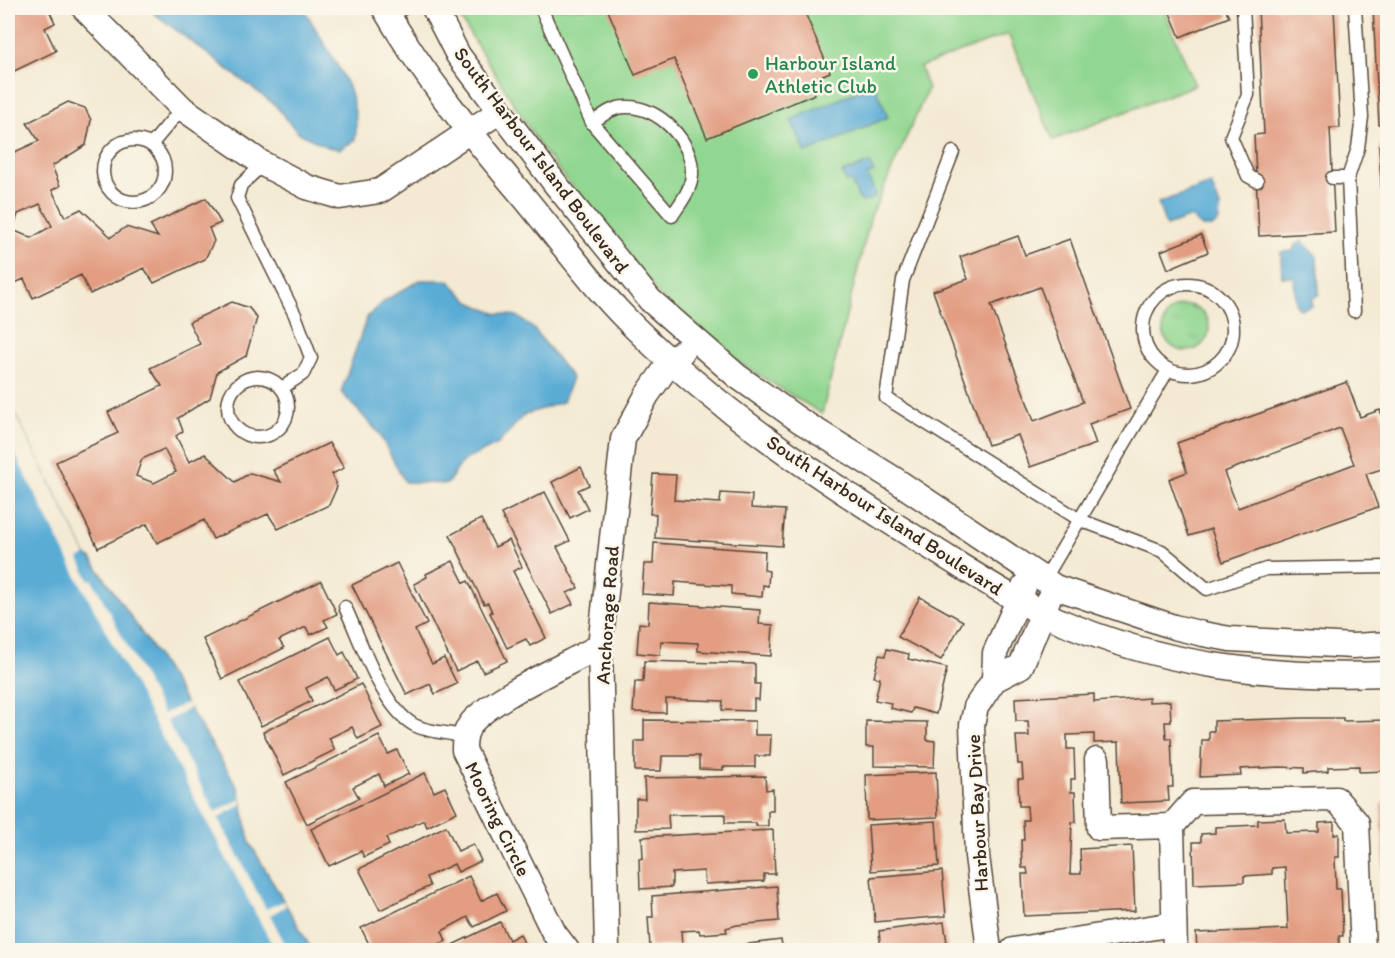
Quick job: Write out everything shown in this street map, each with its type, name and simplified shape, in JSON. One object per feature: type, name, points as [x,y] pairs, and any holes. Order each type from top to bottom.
[{"type":"street","points":[[84,8],[182,108],[263,164],[307,188],[340,197],[380,191],[500,111]]},
{"type":"street","name":"South Harbour Island Boulevard","points":[[434,8],[458,55],[557,186],[650,300],[737,376],[799,420],[894,479],[1044,580],[1174,627],[1203,634],[1230,639],[1341,645],[1388,644]]},
{"type":"street","name":"South Harbour Island Boulevard","points":[[393,10],[470,133],[627,321],[671,361],[774,443],[879,515],[1016,600],[1076,628],[1128,645],[1225,669],[1317,677],[1388,674]]},
{"type":"street","name":"Anchorage Road","points":[[607,951],[600,646],[623,439],[647,395],[671,361],[696,340]]},
{"type":"street","name":"Harbour Bay Drive","points":[[994,680],[995,653],[1016,600],[1044,580]]},
{"type":"street","name":"Harbour Bay Drive","points":[[989,951],[977,856],[971,742],[976,707],[994,680],[1021,666],[1042,613],[1044,580]]},
{"type":"street","name":"Mooring Circle","points":[[567,951],[554,933],[464,750],[464,736],[472,722],[491,706],[600,646]]},
{"type":"street","points":[[1097,760],[1099,828],[1172,826]]},
{"type":"street","points":[[1175,951],[1172,826],[1193,802],[1336,799],[1357,823],[1363,951]]},
{"type":"street","points":[[1013,951],[1174,924]]},
{"type":"lane","points":[[541,8],[592,123],[672,216],[688,191],[692,177],[692,161],[685,144],[661,118],[641,110],[625,107],[609,111],[592,123]]},
{"type":"lane","points":[[1243,8],[1248,95],[1231,137],[1248,176],[1257,181]]},
{"type":"lane","points":[[1354,311],[1348,178],[1358,147],[1362,117],[1355,8]]},
{"type":"lane","points":[[151,145],[182,108]]},
{"type":"lane","points":[[131,141],[151,145],[164,160],[164,180],[159,190],[152,197],[132,202],[114,194],[107,186],[104,166],[113,149],[131,141]]},
{"type":"lane","points":[[952,152],[903,280],[886,398],[1080,519],[1162,551],[1207,589],[1266,569],[1388,567]]},
{"type":"lane","points":[[263,164],[241,185],[237,198],[295,315],[311,358],[303,374],[282,388]]},
{"type":"lane","points":[[1332,178],[1348,178]]},
{"type":"lane","points":[[1190,283],[1205,287],[1219,295],[1228,307],[1233,334],[1229,348],[1221,360],[1210,369],[1196,374],[1182,374],[1168,370],[1156,362],[1147,349],[1142,334],[1143,319],[1149,304],[1160,292],[1174,285],[1190,283]]},
{"type":"lane","points":[[1044,580],[1168,370]]},
{"type":"lane","points":[[264,377],[282,388],[288,406],[287,415],[276,431],[258,437],[249,435],[233,425],[227,405],[230,395],[244,380],[264,377]]},
{"type":"lane","points":[[345,607],[384,690],[397,711],[416,726],[464,736]]},
{"type":"green space","points":[[454,8],[1163,8],[1195,85],[1053,140],[1008,34],[920,67],[928,89],[871,216],[822,414],[733,359],[658,294],[542,149]]},
{"type":"green space","points":[[1186,305],[1202,312],[1209,328],[1202,344],[1186,351],[1170,344],[1163,328],[1170,312]]},
{"type":"water","points":[[147,8],[304,8],[348,87],[356,121],[355,140],[340,149],[327,147],[297,132],[275,105]]},
{"type":"water","points":[[874,84],[888,117],[806,153],[791,120]]},
{"type":"water","points":[[870,163],[874,172],[867,175],[875,193],[874,198],[863,202],[859,199],[851,181],[846,182],[842,173]]},
{"type":"water","points":[[1211,184],[1220,206],[1219,221],[1212,227],[1202,227],[1191,217],[1166,226],[1158,203]]},
{"type":"water","points":[[1302,241],[1317,256],[1319,294],[1312,299],[1312,306],[1300,309],[1296,305],[1294,277],[1282,277],[1281,252],[1293,251],[1295,245]]},
{"type":"water","points":[[420,280],[448,280],[470,302],[495,313],[517,316],[534,329],[572,378],[563,402],[524,415],[498,444],[463,461],[447,484],[405,482],[378,432],[341,392],[367,317],[387,299]]},
{"type":"water","points":[[8,400],[86,555],[91,558],[156,654],[239,789],[250,843],[312,950],[8,950]]},
{"type":"pier","points":[[8,400],[86,555],[79,559],[89,580],[92,579],[163,714],[187,703],[190,708],[167,721],[215,812],[241,799],[242,804],[218,818],[266,909],[284,901],[286,906],[270,915],[288,950],[275,950],[77,577],[8,440]]},
{"type":"building","points":[[23,8],[48,8],[55,23],[45,28],[56,51],[8,74],[8,15]]},
{"type":"building","name":"Harbour Island Athletic Club","points":[[607,8],[803,8],[830,72],[809,81],[815,94],[707,138],[674,59],[635,75]]},
{"type":"building","points":[[1168,8],[1225,8],[1229,17],[1180,37]]},
{"type":"building","points":[[1258,8],[1334,8],[1340,128],[1330,128],[1335,232],[1259,236],[1254,135],[1264,134]]},
{"type":"building","points":[[1373,8],[1388,8],[1388,124],[1379,125]]},
{"type":"building","points":[[68,102],[85,108],[91,120],[86,145],[52,166],[60,186],[52,190],[65,217],[81,209],[111,237],[126,227],[158,237],[150,225],[206,198],[221,223],[209,228],[214,241],[205,259],[154,283],[144,268],[90,294],[81,275],[33,298],[24,279],[8,286],[8,155],[39,141],[27,123]],"holes":[[[40,204],[52,226],[31,238],[13,230],[18,214]]]},
{"type":"building","points":[[1388,145],[1388,276],[1386,276],[1379,146]]},
{"type":"building","points":[[1201,235],[1208,252],[1168,269],[1161,251]]},
{"type":"building","points":[[1018,236],[1025,255],[1070,239],[1130,409],[1089,424],[1096,444],[1030,467],[1018,435],[988,445],[933,291],[968,279],[960,257]],"holes":[[[1040,287],[1083,402],[1034,421],[991,305]]]},
{"type":"building","points":[[232,302],[249,308],[257,318],[246,356],[217,372],[210,398],[178,418],[183,431],[176,436],[189,462],[205,454],[235,482],[250,473],[281,482],[273,470],[329,443],[344,468],[332,474],[337,487],[329,505],[278,529],[268,514],[213,539],[204,520],[157,543],[147,524],[98,548],[56,462],[118,433],[108,412],[162,386],[150,368],[200,344],[189,322]],"holes":[[[164,449],[176,472],[154,483],[136,476],[142,459]]]},
{"type":"building","points":[[1347,382],[1360,417],[1380,410],[1388,431],[1388,467],[1366,474],[1378,507],[1223,562],[1211,529],[1189,536],[1169,479],[1187,472],[1177,443]],"holes":[[[1340,428],[1354,464],[1238,508],[1224,472]]]},
{"type":"building","points":[[581,467],[589,485],[578,490],[588,509],[570,518],[552,482]]},
{"type":"building","points":[[653,474],[676,475],[674,500],[720,503],[721,493],[752,495],[751,508],[785,510],[782,546],[655,538],[656,514],[650,514]]},
{"type":"building","points":[[545,492],[570,541],[557,547],[578,588],[567,593],[573,604],[552,614],[501,514]]},
{"type":"building","points":[[481,519],[495,547],[509,540],[522,567],[513,571],[546,638],[530,646],[526,639],[507,648],[490,613],[492,612],[488,603],[484,604],[450,535]]},
{"type":"building","points":[[654,543],[765,551],[764,570],[769,571],[768,586],[763,585],[762,597],[731,594],[731,586],[675,582],[674,596],[642,594],[644,564],[653,564]]},
{"type":"building","points":[[453,561],[464,583],[468,581],[507,661],[483,672],[477,661],[456,671],[414,584],[427,577],[426,574]]},
{"type":"building","points":[[397,563],[427,624],[415,630],[432,664],[444,658],[457,684],[435,694],[430,684],[407,695],[352,585]]},
{"type":"building","points":[[321,581],[337,614],[324,620],[328,627],[310,635],[306,627],[279,640],[284,648],[222,679],[203,639]]},
{"type":"building","points":[[920,597],[963,621],[941,660],[898,637]]},
{"type":"building","points":[[649,602],[760,610],[759,624],[773,625],[771,656],[698,651],[698,643],[661,641],[660,655],[637,653],[639,623],[648,624]]},
{"type":"building","points":[[330,637],[339,655],[344,652],[357,679],[334,690],[328,677],[306,688],[312,701],[261,726],[239,682]]},
{"type":"building","points":[[887,649],[909,654],[908,659],[947,668],[936,714],[913,708],[911,713],[890,708],[891,703],[875,700],[880,678],[874,677],[879,655],[885,656]]},
{"type":"building","points":[[644,661],[755,664],[755,684],[760,684],[759,700],[754,699],[754,711],[722,710],[723,701],[666,699],[666,713],[633,712],[635,682],[643,682]]},
{"type":"building","points":[[361,684],[382,727],[358,739],[352,727],[329,738],[335,750],[284,775],[263,732]]},
{"type":"building","points":[[1094,694],[1094,702],[1149,698],[1149,702],[1170,701],[1171,722],[1165,722],[1166,738],[1171,738],[1173,787],[1168,787],[1169,801],[1121,803],[1119,742],[1094,743],[1094,734],[1067,735],[1067,749],[1074,749],[1075,779],[1071,779],[1071,792],[1075,792],[1076,822],[1072,822],[1070,874],[1081,874],[1080,849],[1132,846],[1135,911],[1024,916],[1022,874],[1028,874],[1027,868],[1022,868],[1021,840],[1024,840],[1023,820],[1028,820],[1027,806],[1019,806],[1018,779],[1023,779],[1022,764],[1018,764],[1016,736],[1029,736],[1028,721],[1016,721],[1015,698]]},
{"type":"building","points":[[1343,718],[1343,721],[1388,720],[1388,771],[1359,772],[1359,766],[1328,767],[1328,771],[1304,773],[1304,768],[1280,767],[1240,769],[1241,775],[1200,777],[1202,740],[1209,740],[1209,731],[1214,731],[1214,721]]},
{"type":"building","points":[[644,720],[755,721],[755,735],[771,735],[770,756],[755,756],[755,767],[723,767],[723,770],[699,769],[699,756],[662,756],[661,771],[635,771],[635,741],[644,741]]},
{"type":"building","points":[[866,721],[927,722],[927,740],[935,741],[934,767],[874,766],[874,747],[866,747]]},
{"type":"building","points":[[379,736],[388,754],[397,750],[409,774],[384,786],[379,774],[353,787],[359,798],[307,824],[286,782]]},
{"type":"building","points":[[936,772],[938,817],[867,820],[866,775]]},
{"type":"building","points":[[425,773],[434,792],[445,787],[457,812],[427,827],[424,820],[386,838],[389,845],[364,857],[361,851],[329,866],[311,829]]},
{"type":"building","points":[[765,776],[766,790],[773,789],[773,811],[768,811],[768,826],[756,826],[756,823],[725,823],[725,814],[668,815],[669,829],[636,830],[636,799],[645,799],[644,778]]},
{"type":"building","points":[[1388,802],[1388,876],[1384,877],[1381,803]]},
{"type":"building","points":[[1285,819],[1286,833],[1319,832],[1319,823],[1334,822],[1334,835],[1339,834],[1339,857],[1335,857],[1336,889],[1341,889],[1343,936],[1339,936],[1339,950],[1197,950],[1196,933],[1288,929],[1285,867],[1272,868],[1272,874],[1244,876],[1244,882],[1194,884],[1193,842],[1201,842],[1201,834],[1215,833],[1215,827],[1258,825],[1258,820]]},
{"type":"building","points":[[936,821],[939,866],[871,871],[868,825]]},
{"type":"building","points":[[446,826],[458,851],[473,844],[481,861],[458,872],[454,864],[426,877],[430,886],[380,910],[359,869]]},
{"type":"building","points":[[773,830],[775,874],[764,874],[764,881],[705,884],[704,871],[672,873],[672,887],[640,889],[639,859],[643,858],[642,837]]},
{"type":"building","points":[[942,871],[946,916],[875,922],[871,877]]},
{"type":"building","points":[[469,876],[481,901],[497,893],[506,911],[474,927],[468,917],[442,931],[446,941],[426,950],[411,950],[407,944],[395,950],[372,950],[361,928]]},
{"type":"building","points":[[777,886],[779,921],[737,925],[726,928],[727,932],[700,934],[699,930],[681,931],[682,945],[650,947],[648,917],[653,917],[652,896]]},
{"type":"building","points":[[500,922],[509,940],[520,934],[527,950],[442,950]]},
{"type":"building","points":[[944,922],[948,950],[881,950],[879,931]]},
{"type":"building","points":[[781,940],[783,950],[706,950],[706,949]]},
{"type":"place","name":"Harbour Island Athletic Club","points":[[753,74]]}]
